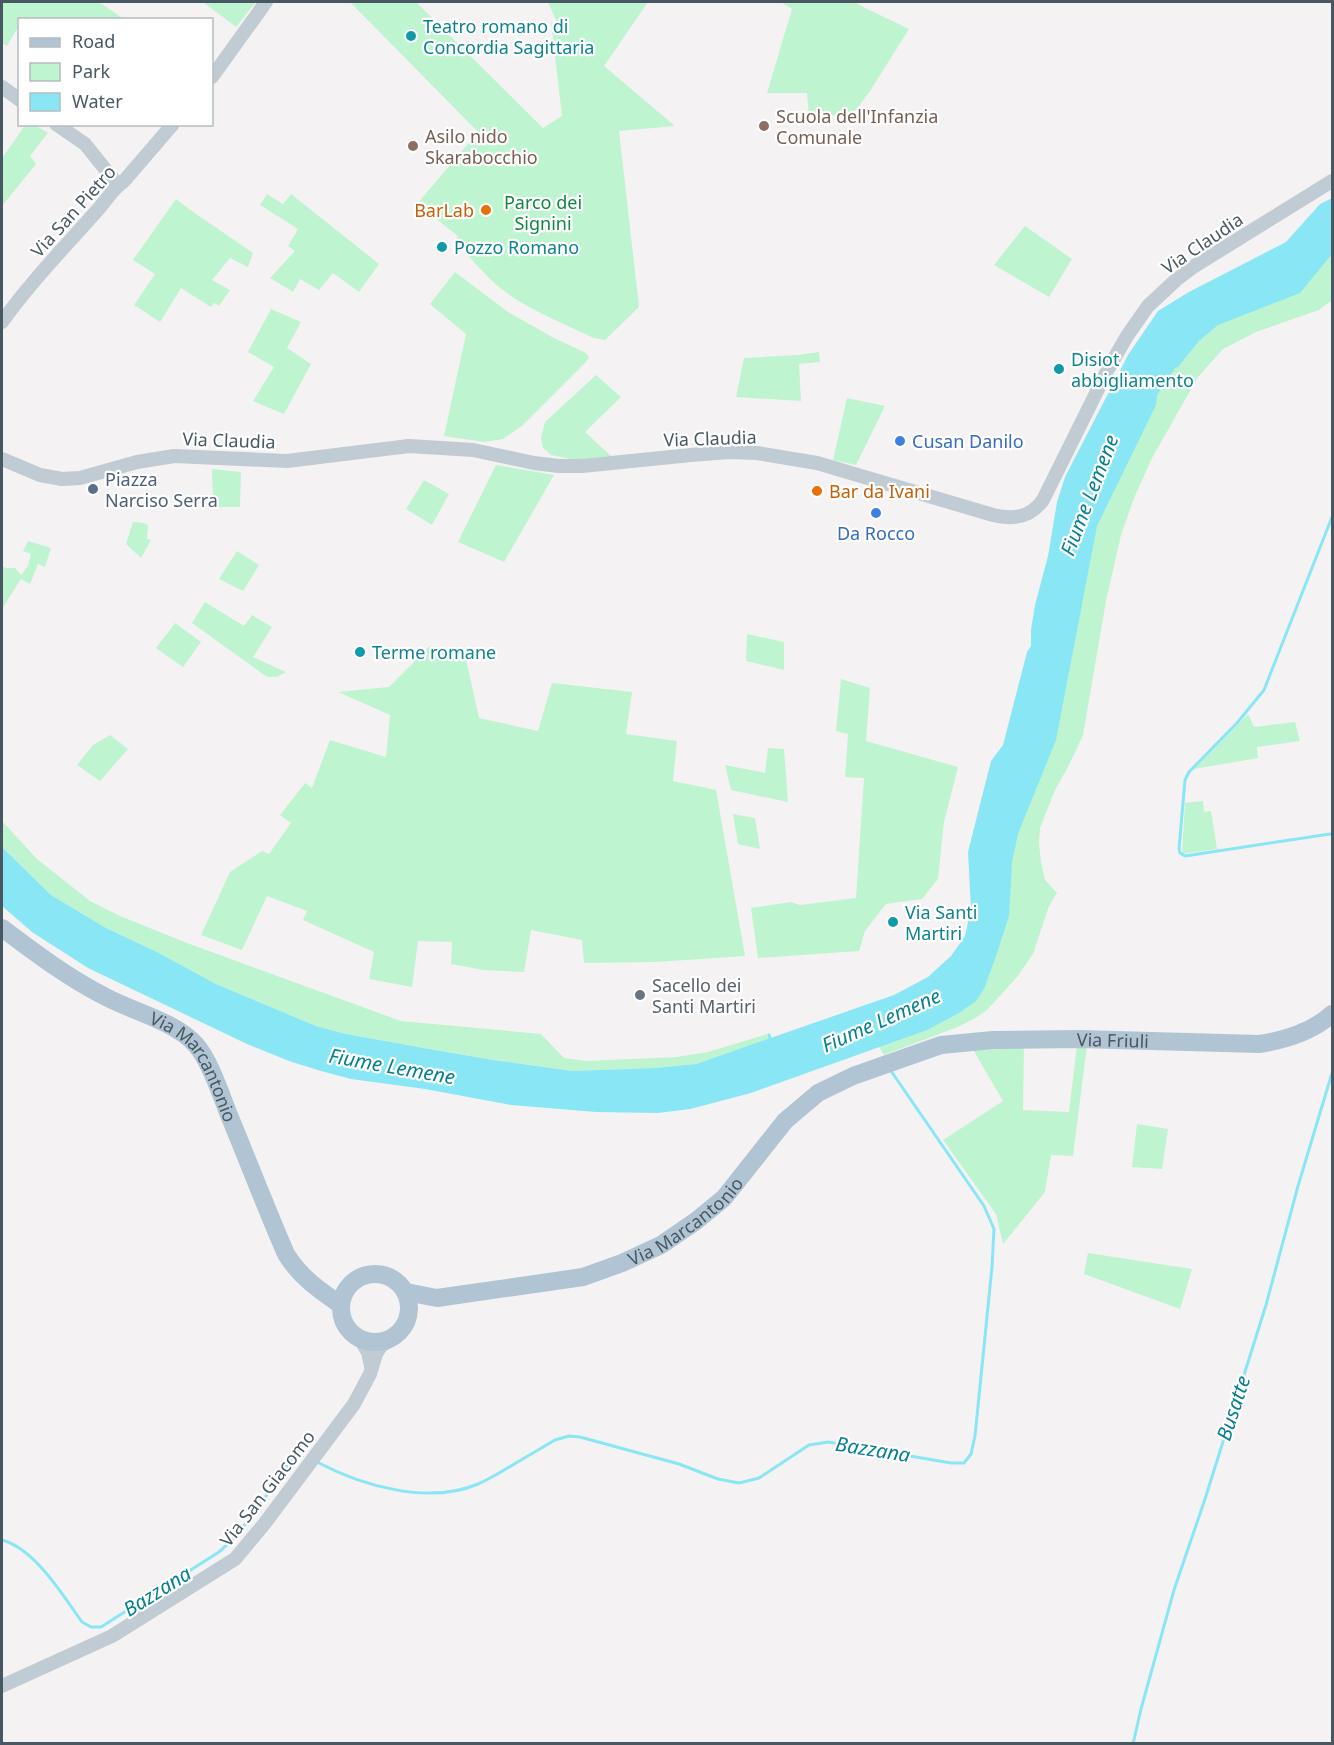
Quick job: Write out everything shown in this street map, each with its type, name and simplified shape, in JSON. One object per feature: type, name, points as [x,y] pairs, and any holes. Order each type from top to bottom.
[{"type":"main road","name":"Via Marcantonio","points":[[2,928],[67,975],[105,997],[145,1014],[195,1043],[204,1056],[219,1089],[293,1267],[305,1279],[341,1305]]},
{"type":"main road","name":"Via Friuli","points":[[888,1063],[941,1045],[993,1040],[1080,1039],[1259,1044],[1280,1041],[1302,1034],[1332,1014]]},
{"type":"main road","name":"Via Marcantonio","points":[[348,1287],[356,1279],[367,1274],[379,1273],[390,1276],[406,1292],[437,1298],[583,1277],[622,1263],[661,1245],[724,1198],[768,1140],[803,1104],[838,1083],[888,1063]]},
{"type":"main road","points":[[305,1279],[322,1286],[348,1287],[341,1305],[345,1325],[360,1339],[370,1342],[390,1340]]},
{"type":"main road","points":[[406,1292],[410,1304],[409,1315]]},
{"type":"main road","name":"Via Marcantonio","points":[[390,1340],[399,1334],[409,1315],[437,1298]]},
{"type":"street","points":[[213,76],[266,2]]},
{"type":"street","points":[[2,87],[18,99]]},
{"type":"street","points":[[59,126],[84,144],[117,184]]},
{"type":"street","name":"Via San Pietro","points":[[2,322],[33,281],[101,207],[117,184],[124,181],[171,126]]},
{"type":"street","name":"Via Claudia","points":[[2,459],[40,475],[62,479],[80,478],[156,458],[174,456],[287,461],[409,446],[473,450],[559,466],[582,466],[729,452],[757,453],[816,464],[1004,518],[1019,517],[1036,508],[1042,500],[1126,336],[1148,306],[1193,267],[1332,181]]},
{"type":"street","points":[[360,1339],[368,1352],[371,1366]]},
{"type":"street","name":"Via San Giacomo","points":[[2,1686],[112,1636],[235,1559],[265,1523],[354,1404],[381,1347],[390,1340]]},
{"type":"green space","points":[[2,2],[99,2],[123,18],[18,18],[18,27],[7,46],[2,43]]},
{"type":"green space","points":[[203,2],[256,2],[236,27]]},
{"type":"green space","name":"Parco dei Signini","points":[[350,2],[416,2],[543,128],[562,116],[551,22],[560,29],[548,2],[648,2],[604,66],[675,126],[619,131],[639,307],[605,340],[594,338],[549,317],[507,293],[486,275],[455,241],[458,236],[417,204],[478,132]]},
{"type":"green space","points":[[781,2],[857,2],[909,29],[870,91],[843,127],[842,115],[809,117],[807,93],[767,93],[792,9]]},
{"type":"green space","points":[[25,126],[37,126],[48,133],[30,156],[36,164],[2,206],[2,158]]},
{"type":"green space","points":[[267,194],[283,204],[291,194],[379,264],[359,292],[333,273],[319,290],[300,279],[293,292],[270,278],[295,251],[288,246],[298,229],[260,205]]},
{"type":"green space","points":[[176,199],[253,253],[248,267],[230,258],[212,280],[230,290],[219,306],[214,303],[211,307],[181,288],[160,322],[134,305],[155,274],[133,260]]},
{"type":"green space","points":[[1332,212],[1332,300],[1319,310],[1256,332],[1223,349],[1198,377],[1152,458],[1134,498],[1121,535],[1106,601],[1083,735],[1055,790],[1040,828],[1039,843],[1045,880],[1057,893],[1049,906],[1033,954],[1017,977],[988,1009],[977,1017],[960,1026],[884,1055],[863,1021],[973,958],[1131,386]]},
{"type":"green space","points":[[1025,226],[1072,259],[1049,297],[994,265]]},
{"type":"green space","points":[[455,272],[508,312],[586,353],[589,357],[522,426],[503,439],[484,442],[444,436],[466,334],[430,304]]},
{"type":"green space","points":[[271,309],[301,322],[287,348],[311,364],[284,414],[253,401],[274,367],[248,352]]},
{"type":"green space","points":[[819,352],[820,362],[799,364],[801,401],[736,397],[744,358]]},
{"type":"green space","points":[[596,375],[621,397],[585,432],[611,456],[576,460],[551,455],[543,448],[541,438],[545,422]]},
{"type":"green space","points":[[847,398],[885,406],[856,465],[833,460]]},
{"type":"green space","points":[[496,465],[554,475],[504,562],[458,542]]},
{"type":"green space","points":[[212,469],[241,472],[240,507],[213,507]]},
{"type":"green space","points":[[424,480],[449,494],[432,525],[406,509]]},
{"type":"green space","points":[[133,522],[148,525],[147,539],[151,540],[141,558],[126,544]]},
{"type":"green space","points":[[28,541],[51,548],[45,567],[38,564],[30,584],[21,579],[2,609],[2,566],[15,568],[21,575],[28,566],[31,554],[23,551]]},
{"type":"green space","points":[[237,551],[259,565],[243,591],[219,579]]},
{"type":"green space","points":[[205,602],[244,626],[252,615],[272,627],[253,657],[286,672],[277,677],[267,677],[192,623]]},
{"type":"green space","points":[[175,623],[201,642],[183,667],[156,648]]},
{"type":"green space","points":[[747,634],[784,642],[784,670],[746,661]]},
{"type":"green space","points":[[430,646],[447,653],[465,655],[479,718],[538,731],[552,683],[632,692],[626,734],[677,741],[673,781],[716,790],[745,956],[656,962],[584,963],[582,940],[531,930],[524,972],[483,970],[451,964],[452,942],[418,941],[412,987],[369,979],[374,952],[303,920],[307,911],[267,896],[242,950],[201,935],[230,872],[262,851],[269,854],[291,823],[280,815],[305,783],[312,788],[330,740],[386,757],[390,715],[338,692],[389,687]]},
{"type":"green space","points":[[841,679],[870,688],[866,741],[958,767],[944,822],[938,879],[922,899],[886,904],[865,931],[859,951],[758,958],[751,908],[791,902],[800,905],[856,898],[864,778],[845,777],[848,734],[836,731]]},
{"type":"green space","points":[[1248,714],[1254,727],[1295,722],[1300,741],[1257,747],[1258,758],[1194,769]]},
{"type":"green space","points":[[110,735],[128,749],[100,781],[77,765],[93,745]]},
{"type":"green space","points":[[768,748],[784,749],[788,802],[731,790],[725,765],[765,773]]},
{"type":"green space","points":[[1203,801],[1204,812],[1211,811],[1217,849],[1182,854],[1185,803]]},
{"type":"green space","points":[[733,814],[755,818],[760,849],[738,844]]},
{"type":"green space","points":[[2,821],[37,859],[90,901],[120,916],[187,943],[401,1021],[541,1034],[564,1058],[586,1061],[676,1057],[708,1052],[767,1034],[768,1039],[696,1064],[572,1071],[493,1060],[346,1034],[316,1026],[216,984],[106,928],[51,895],[2,847]]},
{"type":"green space","points":[[1024,1043],[1023,1110],[1069,1112],[1077,1045],[1087,1045],[1073,1156],[1051,1155],[1045,1192],[1003,1244],[996,1214],[943,1140],[1003,1101],[972,1048]]},
{"type":"green space","points":[[1137,1124],[1168,1129],[1162,1169],[1132,1167]]},
{"type":"green space","points":[[1088,1253],[1192,1269],[1180,1309],[1084,1274]]},
{"type":"water","name":"Fiume Lemene","points":[[1332,198],[1332,254],[1300,293],[1218,325],[1199,341],[1175,368],[1157,395],[1156,405],[1097,526],[1056,740],[1018,834],[1012,862],[1009,916],[984,989],[976,1001],[959,1013],[927,1030],[751,1093],[690,1109],[658,1113],[596,1112],[511,1105],[425,1089],[351,1079],[289,1061],[247,1044],[88,968],[32,932],[2,906],[2,847],[51,895],[106,928],[216,984],[316,1026],[346,1034],[424,1048],[572,1071],[696,1064],[894,995],[928,977],[951,956],[965,936],[971,909],[968,852],[991,761],[1003,745],[1027,652],[1031,646],[1035,605],[1048,556],[1057,502],[1065,477],[1128,355],[1158,311],[1189,292],[1286,242],[1320,204]]},
{"type":"waterway","points":[[1330,834],[1185,856],[1180,853],[1179,849],[1185,780],[1189,772],[1237,723],[1264,690],[1332,517]]},
{"type":"waterway","points":[[769,1035],[771,1042]]},
{"type":"waterway","name":"Bazzana","points":[[317,1462],[354,1479],[417,1493],[439,1493],[478,1484],[555,1440],[569,1436],[679,1464],[718,1479],[739,1483],[759,1478],[809,1445],[828,1442],[951,1463],[964,1463],[971,1454],[975,1436],[994,1229],[984,1206],[891,1071]]},
{"type":"waterway","name":"Busatte","points":[[1133,1744],[1174,1590],[1266,1305],[1332,1073]]},
{"type":"waterway","name":"Bazzana","points":[[2,1540],[14,1545],[37,1563],[57,1586],[82,1622],[91,1627],[101,1627],[219,1552],[250,1518],[294,1456],[302,1456]]},
{"type":"place","name":"Teatro romano di Concordia Sagittaria","points":[[411,36]]},
{"type":"place","name":"Scuola dell'Infanzia Comunale","points":[[764,126]]},
{"type":"place","name":"Asilo nido Skarabocchio","points":[[413,146]]},
{"type":"place","name":"BarLab","points":[[486,210]]},
{"type":"place","name":"Pozzo Romano","points":[[442,247]]},
{"type":"place","name":"Disiot abbigliamento","points":[[1059,369]]},
{"type":"place","name":"Cusan Danilo","points":[[900,441]]},
{"type":"place","name":"Piazza Narciso Serra","points":[[93,489]]},
{"type":"place","name":"Bar da Ivani","points":[[817,491]]},
{"type":"place","name":"Da Rocco","points":[[876,513]]},
{"type":"place","name":"Terme romane","points":[[360,652]]},
{"type":"place","name":"Via Santi Martiri","points":[[893,922]]},
{"type":"place","name":"Sacello dei Santi Martiri","points":[[640,995]]}]
